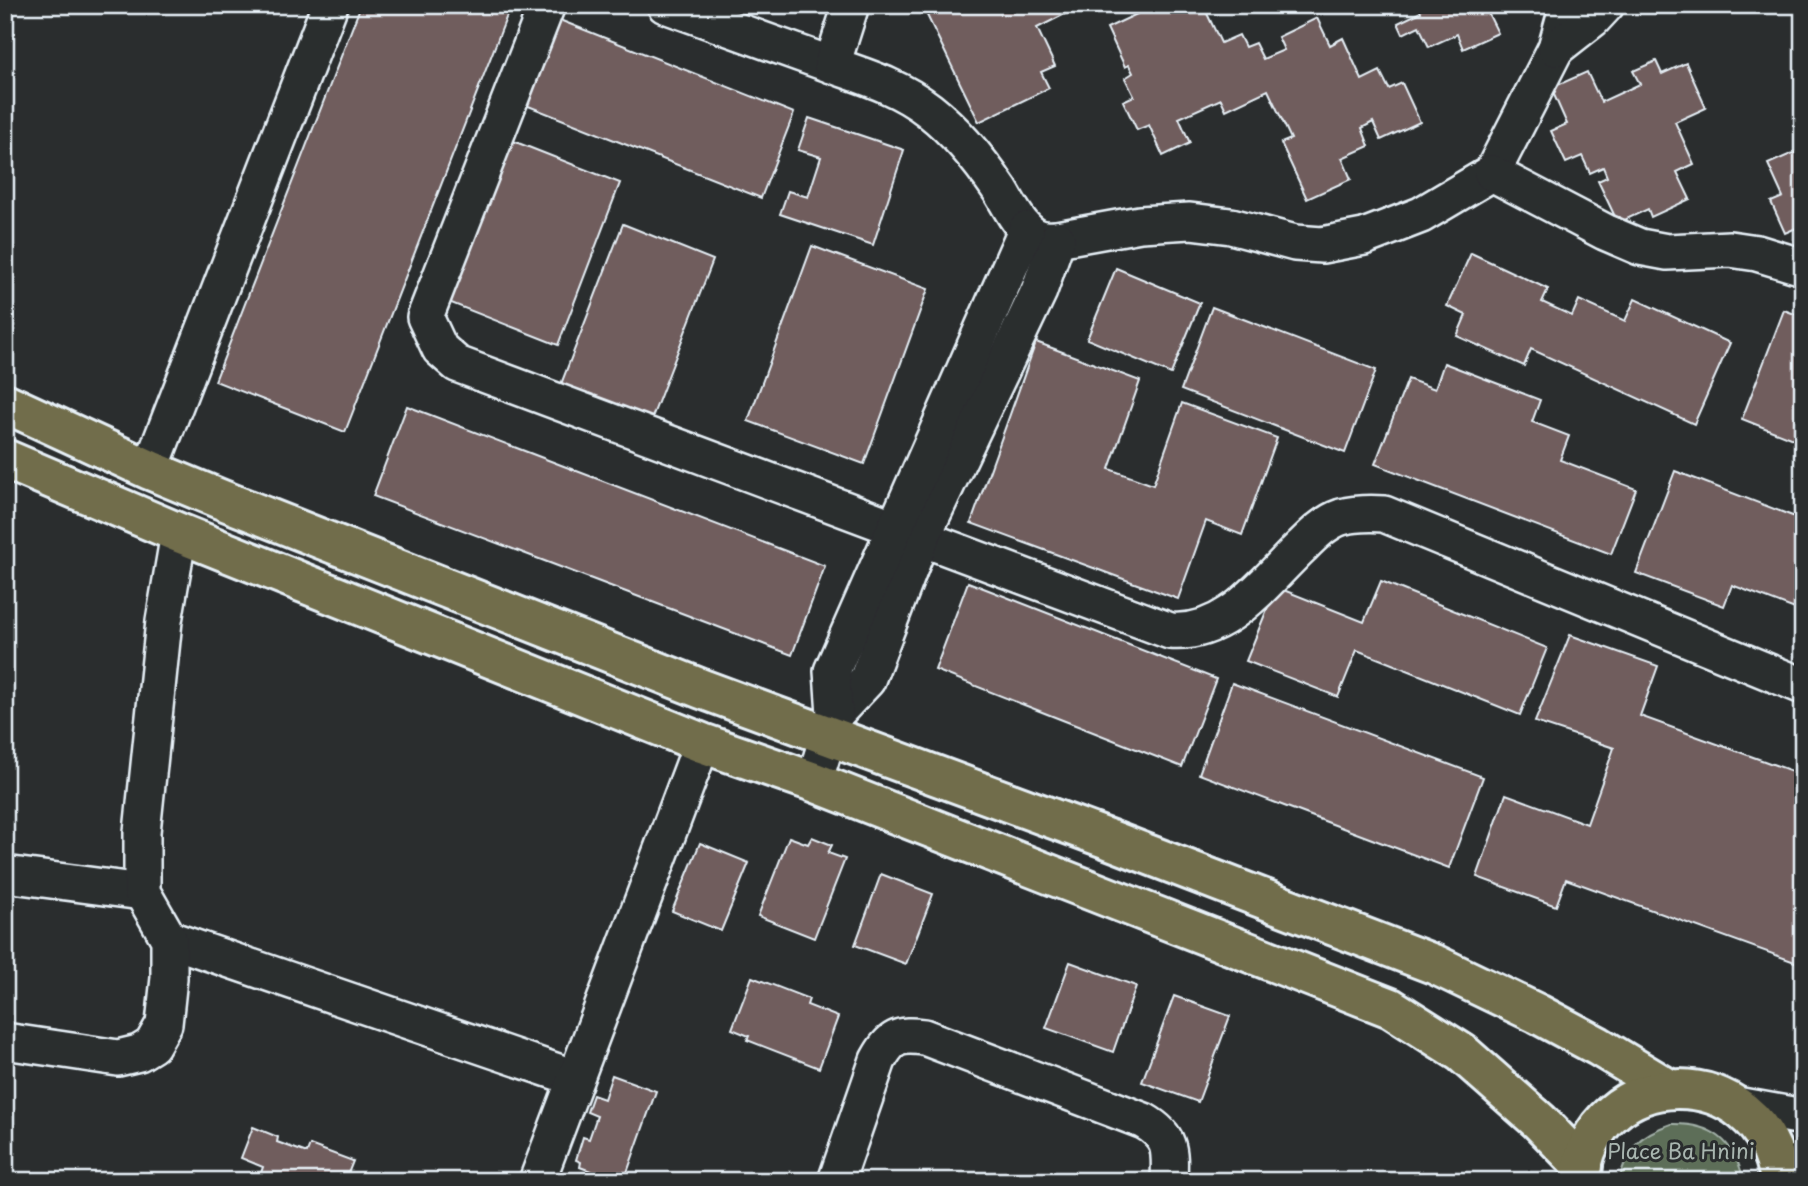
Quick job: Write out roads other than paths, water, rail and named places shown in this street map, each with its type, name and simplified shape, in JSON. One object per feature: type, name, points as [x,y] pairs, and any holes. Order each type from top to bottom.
[{"type":"main road","points":[[5,403],[150,470],[702,689],[831,725],[1121,844],[1436,965],[1550,1020],[1669,1088]]},
{"type":"main road","points":[[5,459],[178,533],[702,743],[814,782],[1391,1008],[1462,1053],[1497,1081],[1539,1121],[1581,1173]]},
{"type":"main road","points":[[1581,1173],[1593,1139],[1617,1110],[1642,1096],[1669,1088],[1704,1091],[1736,1105],[1759,1126],[1787,1169]]},
{"type":"street","points":[[150,470],[330,5]]},
{"type":"street","points":[[547,5],[427,307],[425,317],[440,349],[457,364],[1170,631],[1188,632],[1222,620],[1240,607],[1311,537],[1339,518],[1363,513],[1384,514],[1803,686]]},
{"type":"street","points":[[665,5],[899,89],[930,110],[957,136],[1041,234]]},
{"type":"street","points":[[832,65],[851,5]]},
{"type":"street","points":[[1041,234],[1140,223],[1190,222],[1231,226],[1295,243],[1322,245],[1364,237],[1421,215],[1492,173],[1556,48],[1568,5]]},
{"type":"street","points":[[1556,48],[1593,19],[1606,5]]},
{"type":"street","points":[[1492,173],[1605,232],[1640,247],[1667,252],[1730,248],[1803,267]]},
{"type":"street","points":[[814,782],[831,725],[867,680],[908,534],[1041,234]]},
{"type":"street","points":[[5,1041],[118,1058],[139,1053],[152,1045],[164,1024],[169,978],[169,939],[142,892],[142,832],[164,621],[178,533]]},
{"type":"street","points":[[537,1181],[702,743]]},
{"type":"street","points":[[5,874],[142,892]]},
{"type":"street","points":[[169,939],[575,1078]]},
{"type":"street","points":[[836,1181],[878,1059],[888,1044],[908,1035],[924,1037],[1144,1121],[1158,1129],[1170,1150],[1169,1181]]},
{"type":"street","points":[[1736,1105],[1803,1117]]},
{"type":"park label","name":"Place Ba Hnini","points":[[1681,1152]]}]
